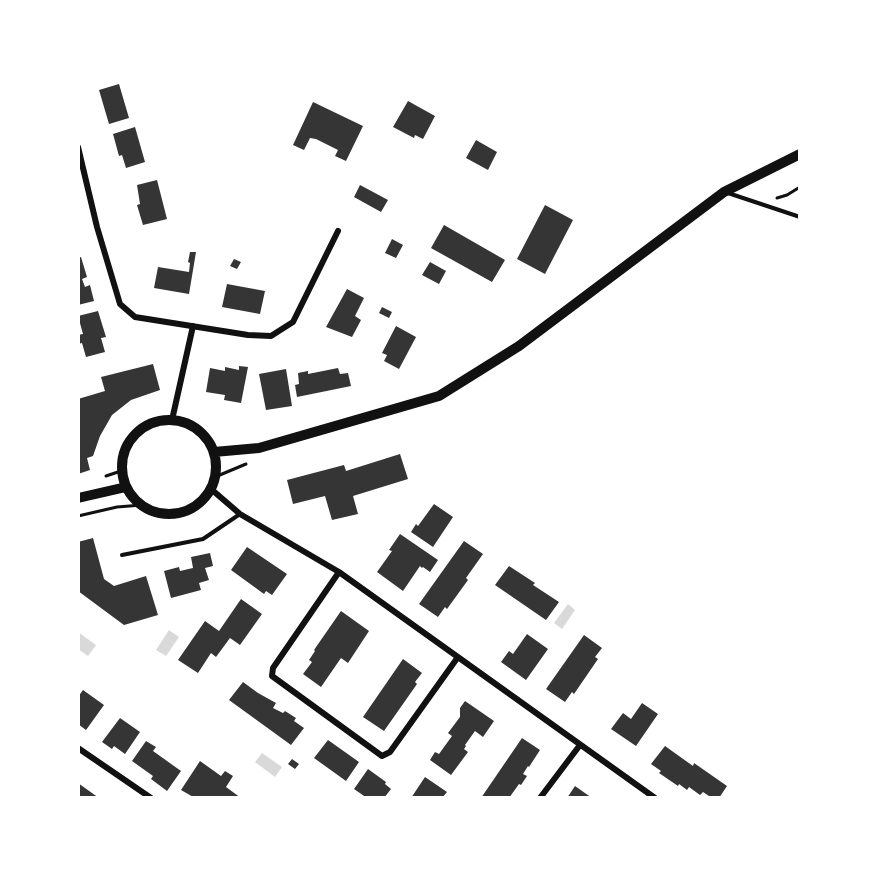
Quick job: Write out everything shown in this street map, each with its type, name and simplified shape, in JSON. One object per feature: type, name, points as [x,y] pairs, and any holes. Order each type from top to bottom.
[{"type":"main road","points":[[214,452],[259,448],[439,396],[519,346],[724,192],[800,154]]},
{"type":"main road","points":[[172,420],[186,423],[198,430],[214,452],[216,465],[211,489],[202,501],[190,509],[175,514],[160,513],[146,508],[134,499],[126,486],[122,471],[123,455],[130,440],[141,428],[156,421],[172,420]]},
{"type":"main road","points":[[78,498],[126,486]]},
{"type":"street","points":[[78,147],[97,227],[120,304],[135,317],[248,335],[271,336],[293,322],[338,231]]},
{"type":"street","points":[[172,420],[193,326]]},
{"type":"street","points":[[211,489],[240,514],[339,572],[655,798]]},
{"type":"street","points":[[339,572],[273,668],[272,676],[382,756],[390,752],[458,657]]},
{"type":"street","points":[[540,798],[580,745]]},
{"type":"street","points":[[78,748],[151,798]]},
{"type":"lane","points":[[724,192],[800,217]]},
{"type":"lane","points":[[122,555],[203,538],[240,514]]},
{"type":"path","points":[[757,203],[787,195],[800,188]]},
{"type":"path","points":[[78,516],[117,507],[142,505]]},
{"type":"shaded area","points":[[568,604],[575,610],[562,629],[554,623]]},
{"type":"shaded area","points":[[169,630],[179,637],[166,656],[156,650]]},
{"type":"shaded area","points":[[78,632],[96,645],[88,656],[78,649]]},
{"type":"shaded area","points":[[262,753],[282,767],[275,777],[255,762]]},
{"type":"building","points":[[119,84],[129,118],[109,124],[99,90]]},
{"type":"building","points":[[408,101],[435,116],[423,139],[415,135],[414,138],[393,127]]},
{"type":"building","points":[[313,102],[363,126],[346,161],[335,156],[338,150],[316,139],[310,138],[304,150],[293,145]]},
{"type":"building","points":[[135,127],[145,162],[126,168],[122,155],[119,156],[113,134]]},
{"type":"building","points":[[476,140],[497,152],[488,170],[466,158]]},
{"type":"building","points":[[157,180],[167,219],[143,225],[137,205],[140,204],[137,185]]},
{"type":"building","points":[[360,185],[388,200],[381,212],[354,197]]},
{"type":"building","points":[[545,205],[573,220],[545,274],[517,259]]},
{"type":"building","points":[[444,225],[505,260],[492,282],[431,248]]},
{"type":"building","points":[[392,239],[403,245],[396,258],[385,253]]},
{"type":"building","points":[[190,252],[196,252],[189,294],[154,288],[158,267],[189,272]]},
{"type":"building","points":[[81,257],[87,277],[82,279],[85,287],[90,285],[94,301],[78,305],[78,258]]},
{"type":"building","points":[[234,259],[241,262],[237,269],[230,266]]},
{"type":"building","points":[[430,262],[446,271],[439,284],[422,275]]},
{"type":"building","points":[[227,284],[265,291],[260,314],[222,307]]},
{"type":"building","points":[[347,289],[364,298],[355,316],[361,320],[352,337],[326,327]]},
{"type":"building","points":[[382,307],[392,312],[389,318],[379,313]]},
{"type":"building","points":[[98,311],[106,337],[101,338],[105,352],[86,357],[82,343],[78,344],[78,335],[83,334],[78,316]]},
{"type":"building","points":[[396,326],[416,337],[399,369],[384,361],[387,355],[382,353]]},
{"type":"building","points":[[153,364],[160,390],[131,400],[112,415],[100,436],[93,456],[87,458],[90,470],[78,474],[78,399],[105,391],[101,377]]},
{"type":"building","points":[[239,366],[248,367],[241,403],[224,400],[225,395],[206,392],[210,368],[225,371],[225,367],[239,370]]},
{"type":"building","points":[[338,368],[340,374],[348,373],[351,386],[297,397],[295,385],[299,384],[298,373],[308,371],[308,374]]},
{"type":"building","points":[[286,369],[292,406],[266,410],[259,374]]},
{"type":"building","points":[[400,454],[408,479],[353,496],[358,514],[332,520],[325,496],[293,504],[287,480],[344,465],[346,471]]},
{"type":"building","points":[[434,504],[453,517],[433,547],[411,532]]},
{"type":"building","points":[[400,534],[438,560],[430,572],[420,566],[403,591],[377,572],[392,551],[389,550]]},
{"type":"building","points":[[93,538],[104,579],[114,586],[146,576],[158,615],[124,625],[78,591],[78,542]]},
{"type":"building","points":[[464,541],[483,554],[466,578],[468,580],[447,609],[445,607],[438,617],[419,604]]},
{"type":"building","points":[[247,547],[287,574],[272,595],[266,591],[264,594],[231,570]]},
{"type":"building","points":[[210,553],[213,566],[205,568],[209,580],[199,583],[201,590],[171,598],[164,571],[179,567],[180,571],[193,568],[191,557]]},
{"type":"building","points":[[509,566],[559,602],[546,620],[495,585]]},
{"type":"building","points":[[241,599],[262,614],[240,645],[230,638],[216,657],[211,653],[198,673],[178,660],[205,621],[219,631]]},
{"type":"building","points":[[341,611],[369,631],[348,663],[341,658],[321,687],[303,674],[312,662],[309,660],[314,650]]},
{"type":"building","points":[[527,634],[548,649],[526,680],[501,662],[509,651],[513,654]]},
{"type":"building","points":[[584,635],[602,648],[595,657],[598,659],[574,694],[572,692],[565,702],[546,689]]},
{"type":"building","points":[[403,659],[422,673],[415,682],[417,684],[384,731],[363,717]]},
{"type":"building","points":[[243,682],[276,703],[273,708],[283,713],[285,711],[296,718],[294,721],[304,728],[291,745],[229,700]]},
{"type":"building","points":[[83,690],[104,705],[86,730],[78,724],[78,697]]},
{"type":"building","points":[[465,701],[494,721],[483,737],[475,731],[465,745],[464,749],[468,752],[451,775],[430,760],[435,752],[439,754],[452,736],[448,733],[460,717],[460,708]]},
{"type":"building","points":[[642,703],[658,714],[636,746],[611,729],[623,713],[631,719]]},
{"type":"building","points":[[120,718],[140,732],[125,754],[114,746],[112,749],[102,742]]},
{"type":"building","points":[[522,738],[540,750],[523,774],[527,776],[521,785],[519,784],[509,798],[481,798]]},
{"type":"building","points":[[328,740],[359,762],[346,781],[314,758]]},
{"type":"building","points":[[146,741],[156,747],[153,751],[181,771],[167,791],[151,779],[153,776],[132,761]]},
{"type":"building","points":[[665,746],[727,786],[719,798],[712,798],[703,792],[700,795],[689,787],[687,790],[659,773],[661,771],[651,764]]},
{"type":"building","points":[[292,759],[299,764],[295,769],[288,764]]},
{"type":"building","points":[[200,761],[221,776],[225,771],[233,776],[226,787],[241,798],[195,798],[181,790]]},
{"type":"building","points":[[368,769],[386,782],[385,784],[391,789],[384,798],[367,798],[354,789]]},
{"type":"building","points":[[425,777],[447,792],[442,798],[411,798]]},
{"type":"building","points":[[78,783],[99,798],[78,798]]},
{"type":"building","points":[[575,786],[592,798],[567,798]]}]
